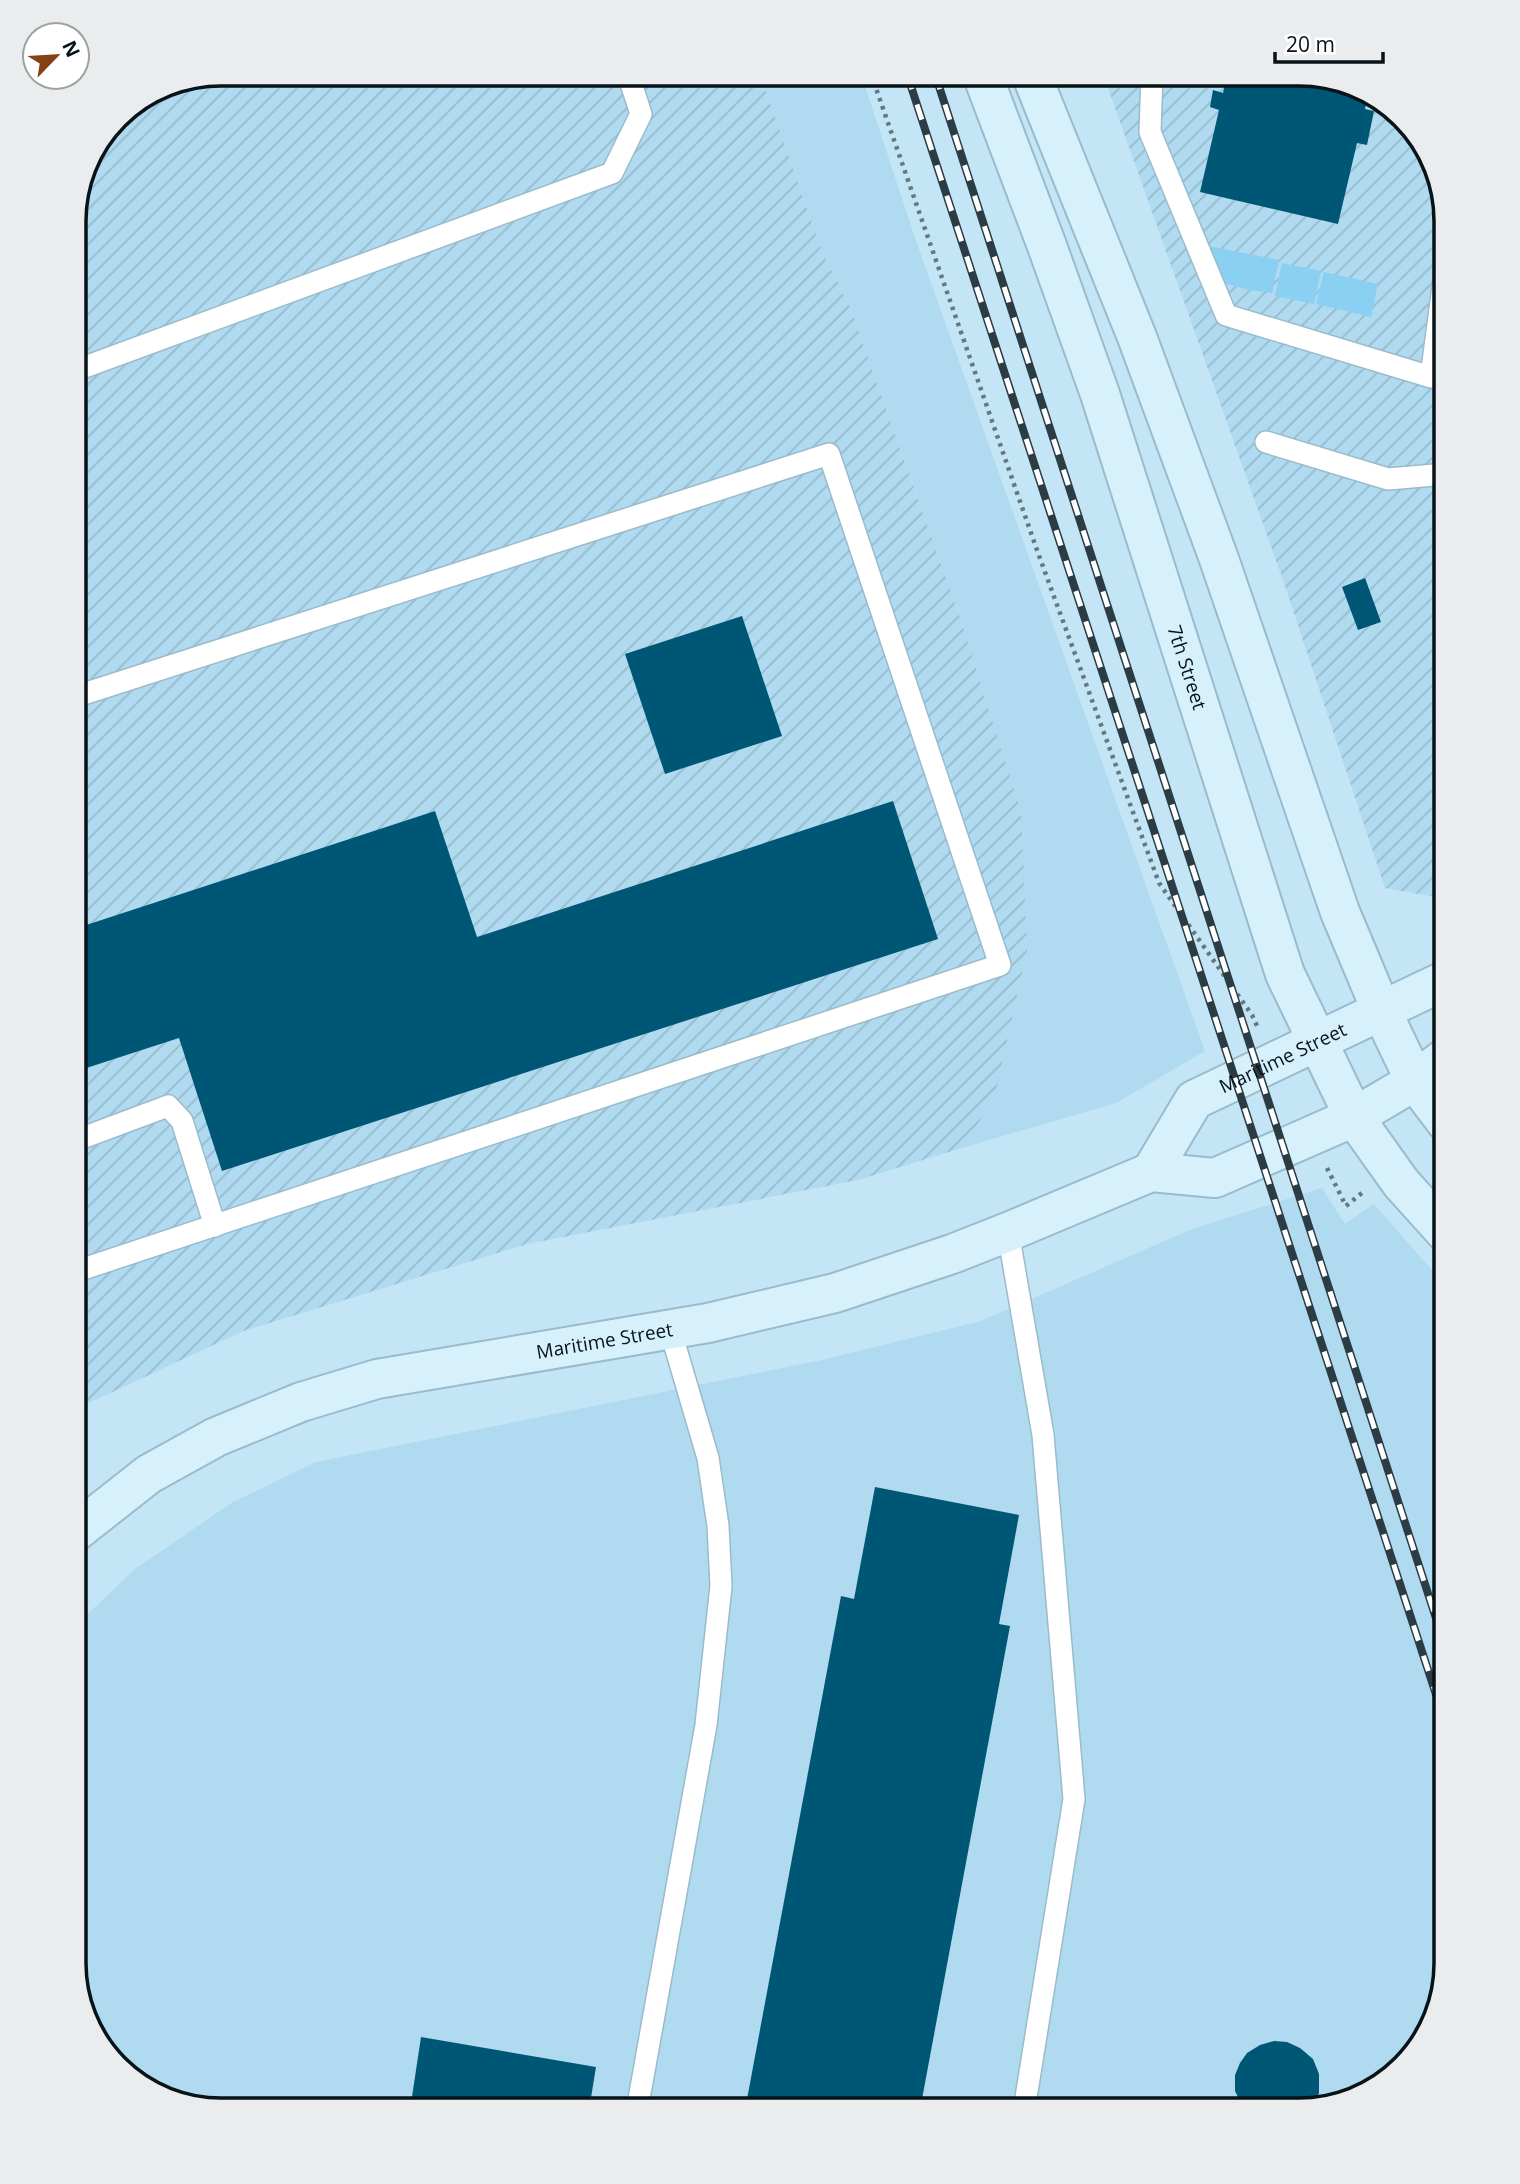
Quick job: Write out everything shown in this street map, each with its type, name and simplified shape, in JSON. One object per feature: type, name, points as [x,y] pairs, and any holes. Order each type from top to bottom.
[{"type":"main road","name":"7th Street","points":[[987,86],[1100,394],[1285,974],[1354,1117],[1401,1183],[1434,1219]]},
{"type":"main road","points":[[1036,86],[1137,337],[1219,559],[1340,912],[1382,1012],[1415,1081],[1434,1105]]},
{"type":"main road","name":"Maritime Street","points":[[1151,1172],[1194,1100],[1434,986]]},
{"type":"main road","name":"Maritime Street","points":[[86,1524],[149,1474],[216,1437],[301,1402],[377,1380],[708,1323],[835,1293],[952,1254],[1151,1172],[1214,1178],[1354,1117],[1434,1067]]},
{"type":"lane","points":[[86,367],[611,173],[640,114],[632,86]]},
{"type":"lane","points":[[1152,86],[1150,132],[1226,315],[1434,378]]},
{"type":"lane","points":[[1266,442],[1388,479],[1434,475]]},
{"type":"lane","points":[[86,693],[829,454],[1000,965],[86,1268]]},
{"type":"lane","points":[[86,1137],[168,1106],[182,1121],[215,1226]]},
{"type":"lane","points":[[1008,1232],[1043,1435],[1074,1799],[1026,2098]]},
{"type":"lane","points":[[639,2098],[706,1725],[721,1586],[718,1526],[708,1458],[670,1329]]},
{"type":"path","points":[[876,86],[1038,553],[1159,883],[1252,1015]]},
{"type":"shaded area","points":[[764,86],[865,86],[915,238],[1205,1051],[1116,1103],[965,1147],[996,1091],[958,612],[850,307],[822,252]]},
{"type":"shaded area","points":[[764,86],[822,252],[850,307],[958,612],[1021,812],[1027,950],[996,1091],[965,1147],[858,1180],[527,1244],[243,1331],[86,1404],[86,212],[96,169],[108,146],[132,119],[169,96],[194,88]]},
{"type":"shaded area","points":[[1107,86],[1308,86],[1334,90],[1367,104],[1395,125],[1416,153],[1424,169],[1430,186],[1434,221],[1434,897],[1385,888],[1283,580]]},
{"type":"shaded area","points":[[1203,245],[1279,260],[1272,293],[1220,282]]},
{"type":"shaded area","points":[[1282,263],[1321,271],[1314,304],[1275,296]]},
{"type":"shaded area","points":[[1324,272],[1378,284],[1371,317],[1316,304]]},
{"type":"shaded area","points":[[1322,1188],[1345,1224],[1374,1204],[1434,1272],[1433,1981],[1430,1998],[1416,2031],[1395,2059],[1381,2070],[1367,2080],[1334,2094],[1299,2098],[212,2098],[177,2091],[146,2076],[125,2059],[114,2045],[96,2015],[87,1981],[86,1616],[135,1569],[233,1502],[316,1462],[822,1360],[981,1321],[1192,1229]]},
{"type":"building","points":[[1224,86],[1326,88],[1351,96],[1366,104],[1365,109],[1374,111],[1367,145],[1357,143],[1338,224],[1200,192],[1219,110],[1210,107],[1213,90],[1223,93]]},
{"type":"building","points":[[1365,578],[1381,622],[1358,630],[1342,587]]},
{"type":"building","points":[[742,616],[782,736],[665,774],[625,654]]},
{"type":"building","points":[[893,801],[938,939],[222,1171],[179,1038],[86,1068],[86,925],[435,811],[477,937]]},
{"type":"building","points":[[875,1487],[1019,1515],[999,1624],[1010,1626],[922,2098],[747,2098],[841,1596],[854,1599]]},
{"type":"building","points":[[421,2037],[596,2067],[591,2098],[412,2098]]},
{"type":"building","points":[[1274,2041],[1287,2042],[1313,2059],[1319,2074],[1317,2097],[1238,2098],[1235,2091],[1235,2075],[1247,2053]]},
{"type":"railway","points":[[911,86],[1434,1688]]},
{"type":"railway","points":[[939,86],[1434,1612]]}]
